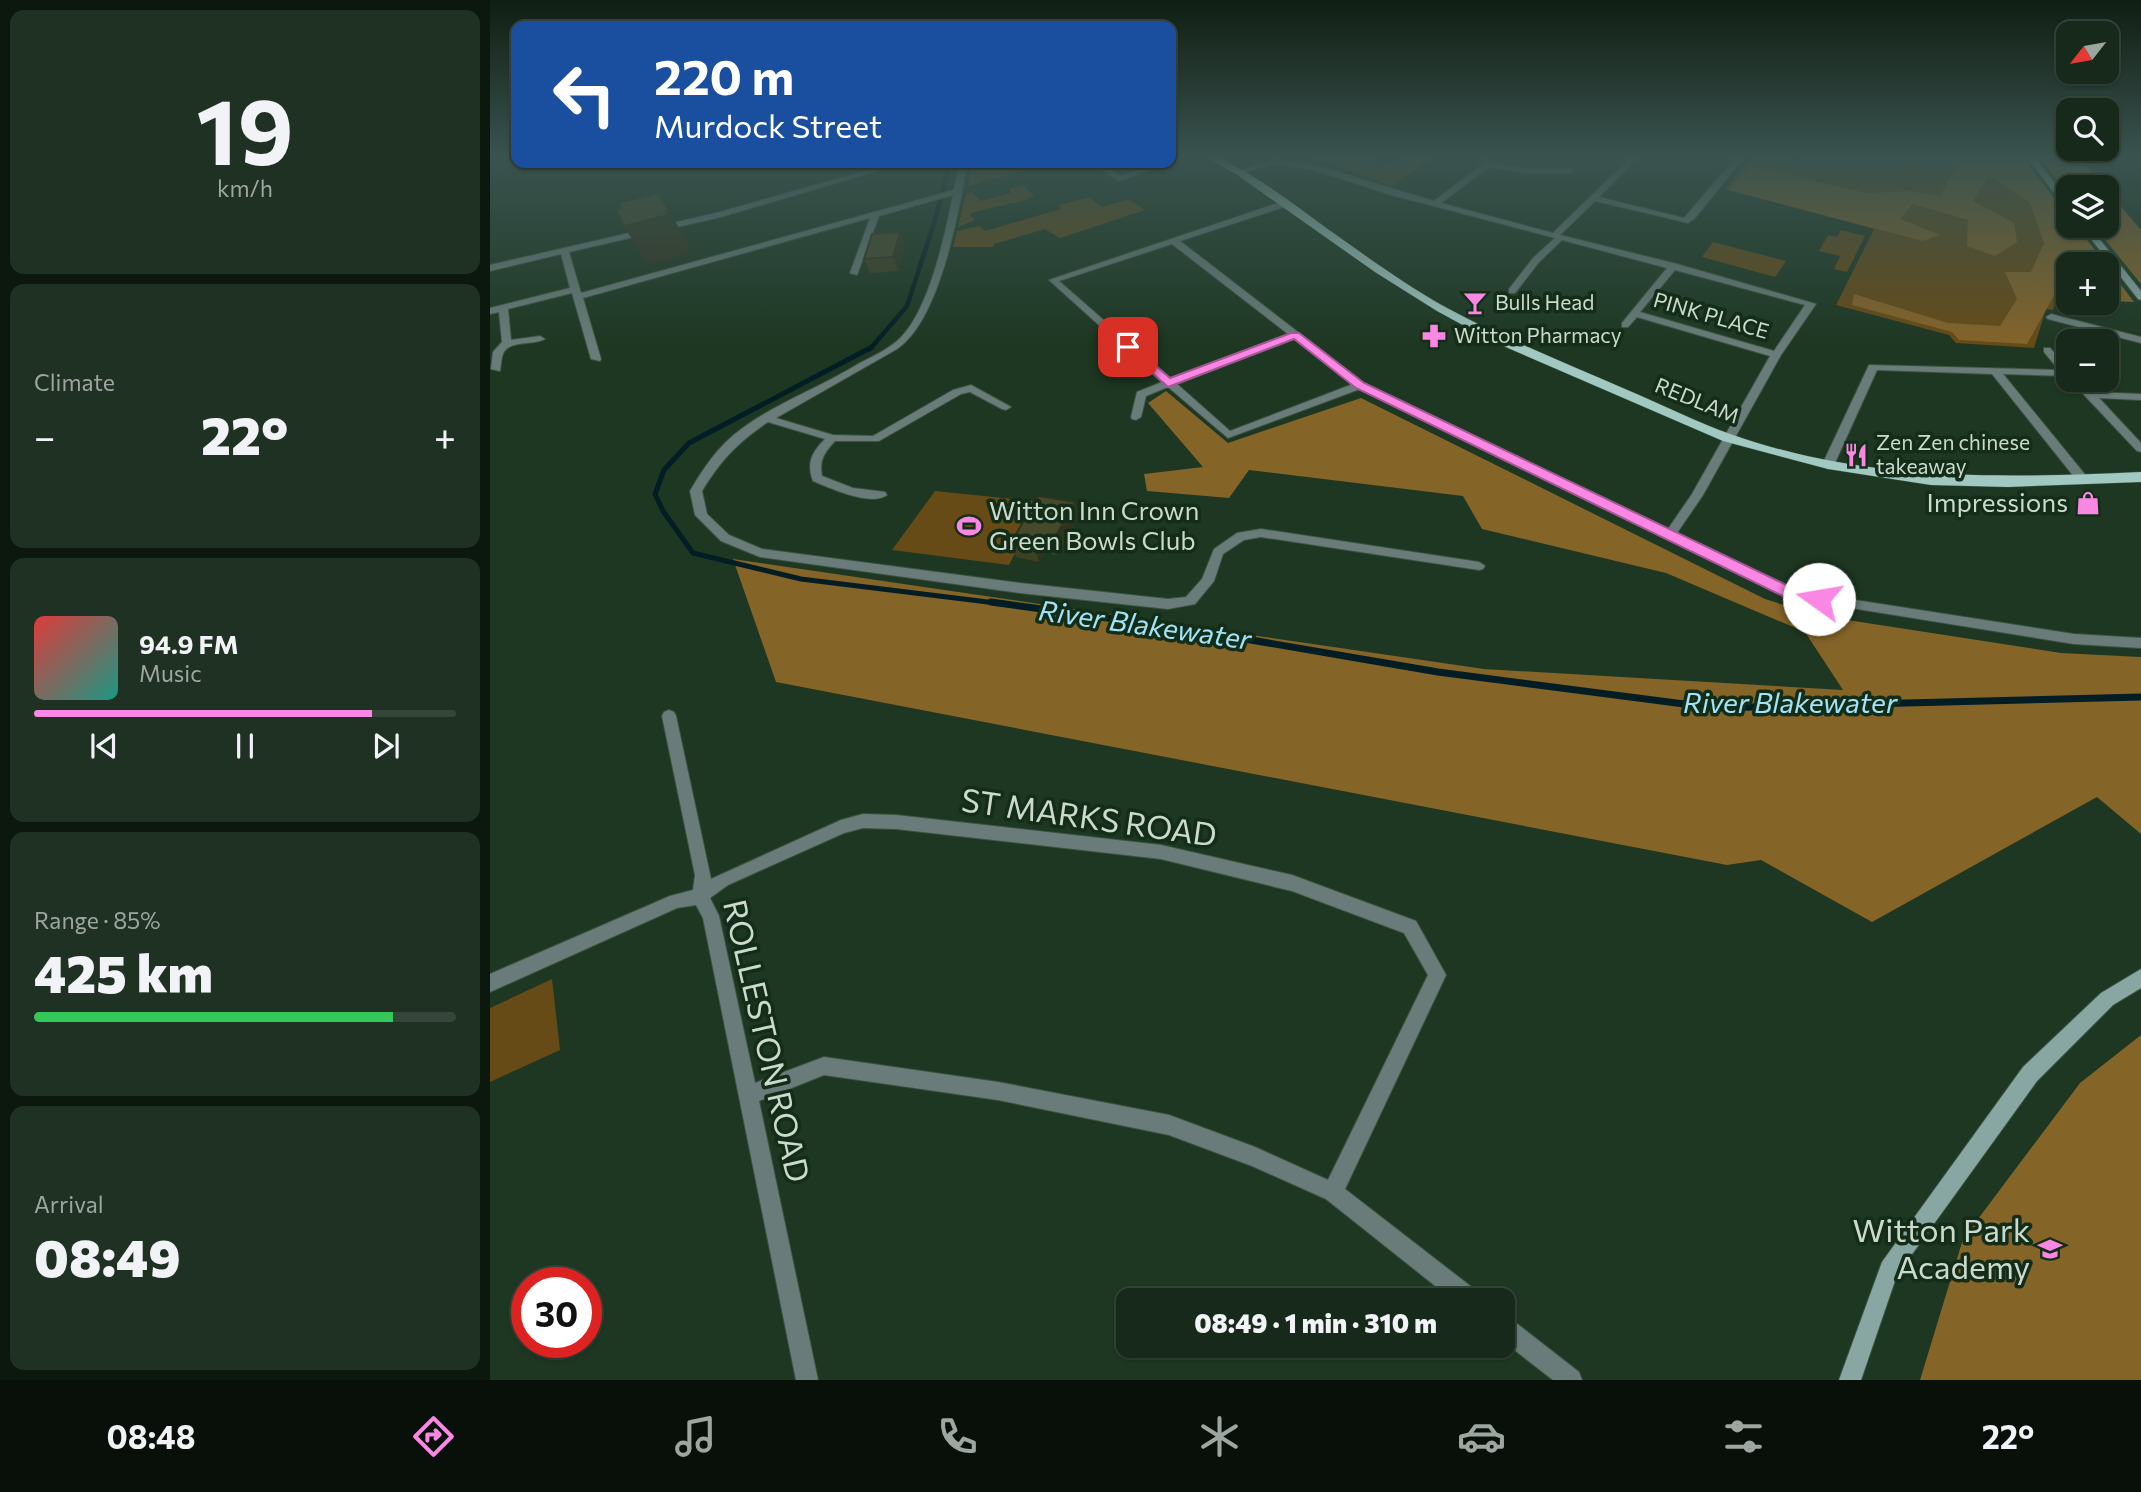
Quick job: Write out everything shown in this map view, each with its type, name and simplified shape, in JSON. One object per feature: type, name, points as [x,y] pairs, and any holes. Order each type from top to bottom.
[{"type":"main road","name":"REDLAM","points":[[1305,219],[1379,270],[1475,327],[1728,438],[1828,465],[1931,480],[2008,482],[2141,477]]},
{"type":"main road","points":[[2094,238],[2141,297]]},
{"type":"main road","points":[[1850,1380],[1889,1269],[2030,1074],[2107,999],[2141,978]]},
{"type":"street","points":[[490,268],[699,219]]},
{"type":"street","points":[[490,311],[577,293],[858,219]]},
{"type":"street","points":[[854,273],[873,219]]},
{"type":"street","points":[[947,219],[931,294],[907,338],[841,381],[768,419],[734,441],[711,466],[696,491],[701,515],[724,538],[760,553],[1020,588],[1168,604],[1190,601],[1208,581],[1218,552],[1241,536],[1261,533],[1479,566]]},
{"type":"street","points":[[1240,219],[1053,280],[1228,435],[1360,385]]},
{"type":"street","points":[[1494,219],[1811,304],[1776,355],[1697,495],[1671,533]]},
{"type":"street","points":[[1512,291],[1574,219]]},
{"type":"street","points":[[1174,241],[1360,385],[1671,533],[1794,595],[2074,639],[2141,643]]},
{"type":"street","points":[[564,251],[596,359]]},
{"type":"street","points":[[1625,325],[1674,266]]},
{"type":"street","points":[[503,308],[507,343]]},
{"type":"street","name":"PINK PLACE","points":[[1636,314],[1776,355]]},
{"type":"street","points":[[2052,317],[2141,340]]},
{"type":"street","points":[[1136,417],[1141,394],[1295,335]]},
{"type":"street","points":[[496,369],[498,352],[507,343],[540,339]]},
{"type":"street","points":[[2047,350],[2056,360]]},
{"type":"street","points":[[1828,465],[1873,367],[2056,373]]},
{"type":"street","points":[[1996,372],[2083,480]]},
{"type":"street","points":[[768,419],[832,439],[875,439],[983,379]]},
{"type":"street","points":[[971,388],[1006,407]]},
{"type":"street","points":[[2086,392],[2141,449]]},
{"type":"street","points":[[2089,395],[2141,397]]},
{"type":"street","points":[[832,439],[818,453],[813,465],[817,478],[851,492],[881,495]]},
{"type":"street","name":"ROLLESTON ROAD","points":[[670,716],[703,875],[700,896],[711,916],[807,1380]]},
{"type":"street","name":"ST MARKS ROAD","points":[[490,983],[676,901],[700,896],[722,880],[841,827],[863,821],[896,822],[1161,852],[1292,883],[1410,927],[1437,975],[1333,1192]]},
{"type":"street","points":[[749,1095],[824,1066],[998,1091],[1169,1125],[1255,1157],[1333,1192],[1455,1288]]},
{"type":"street","points":[[1515,1336],[1571,1380]]},
{"type":"shaded area","points":[[960,219],[975,220],[958,227]]},
{"type":"shaded area","points":[[1025,219],[1116,219],[1060,238],[1045,229],[994,244],[993,247],[953,247],[957,231],[979,226],[985,231]]},
{"type":"shaded area","points":[[1838,219],[2056,219],[2056,238],[2068,238],[2068,252],[2056,252],[2056,301],[2053,310],[2046,309],[2034,348],[1956,343],[1949,335],[1836,305],[1874,229]]},
{"type":"shaded area","points":[[1840,219],[1901,219],[1940,235],[1923,241]]},
{"type":"shaded area","points":[[1966,219],[2007,219],[2014,223],[2017,242],[1995,256],[1967,246]]},
{"type":"shaded area","points":[[2036,219],[2056,219],[2056,238],[2085,238],[2097,252],[2056,252],[2056,292],[2027,344],[1959,340],[1952,332],[1852,305],[1854,294],[1948,323],[2000,326],[2017,299],[2005,272],[2031,272],[2044,243]]},
{"type":"shaded area","points":[[2119,219],[2132,219],[2141,230],[2141,284],[2119,257],[2119,252],[2115,252],[2104,238],[2119,238]]},
{"type":"shaded area","points":[[1841,230],[1865,236],[1847,272],[1834,269],[1840,256],[1819,251],[1828,235],[1837,237]]},
{"type":"shaded area","points":[[1713,242],[1786,261],[1775,277],[1702,257]]},
{"type":"shaded area","points":[[2119,282],[2134,302],[2119,301]]},
{"type":"shaded area","points":[[1166,391],[1228,443],[1361,398],[1765,599],[1815,615],[2061,653],[2141,657],[2141,834],[2097,797],[1872,922],[1761,860],[1727,865],[776,682],[733,559],[1484,669],[1843,690],[1805,632],[1666,573],[1482,529],[1463,496],[1249,470],[1229,498],[1147,491],[1144,474],[1203,467],[1148,403]]},
{"type":"shaded area","name":"Witton Inn Crown Green Bowls Club","points":[[935,491],[1042,502],[1009,565],[892,550]]},
{"type":"shaded area","points":[[552,979],[560,1050],[490,1082],[490,1008]]},
{"type":"shaded area","name":"Witton Park Academy","points":[[2141,1035],[2141,1380],[1920,1380],[1963,1239],[2080,1083]]},
{"type":"building","points":[[621,219],[650,219],[624,226]]},
{"type":"building","points":[[900,232],[893,257],[864,259],[872,234]]},
{"type":"building","points":[[1038,496],[1075,502],[1053,541],[1039,539],[1034,547],[1011,543]]},
{"type":"waterway","name":"River Blakewater","points":[[871,347],[907,306],[935,219]]},
{"type":"waterway","name":"River Blakewater","points":[[871,347],[689,443],[664,470],[655,494],[663,511],[693,553],[801,579],[1004,604]]},
{"type":"waterway","name":"River Blakewater","points":[[991,602],[1181,628],[1438,672],[1715,708],[2141,697]]},
{"type":"place","name":"Bulls Head","points":[[1475,303]]},
{"type":"place","name":"Witton Pharmacy","points":[[1434,336]]},
{"type":"place","name":"Zen Zen chinese takeaway","points":[[1856,455]]},
{"type":"place","name":"Impressions","points":[[2088,503]]},
{"type":"place","name":"Witton Inn Crown Green Bowls Club","points":[[969,526]]},
{"type":"place","name":"Witton Park Academy","points":[[2050,1249]]},
{"type":"route","points":[[1128,347],[1168,383],[1295,335],[1360,385],[1671,533],[1794,595],[1819,599]]}]
